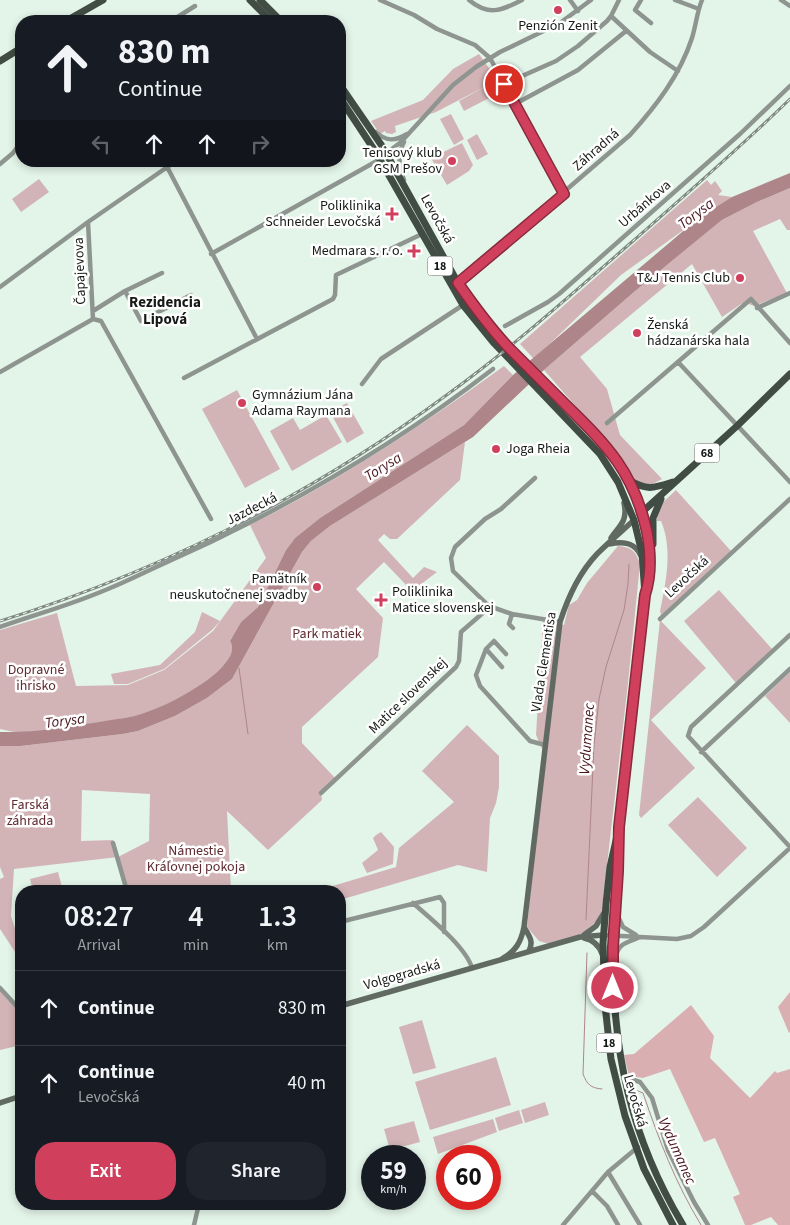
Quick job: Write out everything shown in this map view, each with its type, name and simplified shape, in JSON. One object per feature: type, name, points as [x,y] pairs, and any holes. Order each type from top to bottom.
[{"type":"main road","points":[[250,0],[265,15]]},
{"type":"main road","points":[[260,0],[275,15]]},
{"type":"main road","points":[[76,15],[100,1]]},
{"type":"main road","points":[[0,61],[15,52]]},
{"type":"main road","name":"Levočská","points":[[346,93],[387,154],[458,283],[495,332],[602,440],[629,480],[642,512],[648,540],[651,566],[649,584],[645,595]]},
{"type":"main road","name":"Levočská","points":[[346,107],[380,159],[463,305],[493,342],[600,454],[618,482],[634,520],[643,564],[645,595],[619,827],[614,936],[613,988],[615,1020],[630,1103],[662,1188],[683,1225]]},
{"type":"main road","name":"68","points":[[634,520],[737,426],[790,374]]},
{"type":"main road","name":"68","points":[[629,480],[644,488],[650,488],[678,480]]},
{"type":"main road","points":[[651,566],[653,518],[660,500],[678,480]]},
{"type":"main road","name":"Levočská","points":[[619,827],[610,867],[603,956],[605,1005],[611,1059],[621,1103],[636,1148],[672,1225]]},
{"type":"street","points":[[380,0],[414,15],[437,29],[475,45],[490,58],[564,194]]},
{"type":"street","points":[[469,0],[484,10],[491,11],[522,0]]},
{"type":"street","points":[[570,0],[578,10]]},
{"type":"street","points":[[411,197],[401,173],[399,159],[403,143],[453,85],[490,58],[541,33],[592,0]]},
{"type":"street","points":[[504,84],[546,66],[586,40],[611,16],[619,0]]},
{"type":"street","points":[[641,0],[635,10],[651,23]]},
{"type":"street","points":[[675,0],[699,9]]},
{"type":"street","name":"Záhradná","points":[[458,283],[564,194],[630,135],[651,111],[678,71],[693,36],[702,0]]},
{"type":"street","points":[[781,0],[790,6]]},
{"type":"street","points":[[180,15],[195,6]]},
{"type":"street","points":[[611,16],[659,59],[678,71]]},
{"type":"street","points":[[515,104],[578,70],[626,31]]},
{"type":"street","name":"Urbánkova","points":[[505,326],[559,294],[734,140],[790,86]]},
{"type":"street","points":[[368,124],[382,137],[394,140],[414,129]]},
{"type":"street","points":[[211,254],[380,159],[414,129]]},
{"type":"street","points":[[0,164],[15,150]]},
{"type":"street","points":[[168,167],[211,254],[257,339],[184,378]]},
{"type":"street","name":"Čapajevova","points":[[0,372],[93,319],[88,222],[168,167]]},
{"type":"street","points":[[0,286],[88,222]]},
{"type":"street","name":"Levočská","points":[[257,339],[333,299],[336,275],[422,234]]},
{"type":"street","points":[[92,311],[124,291],[162,273]]},
{"type":"street","points":[[124,291],[141,321],[191,295]]},
{"type":"street","points":[[757,308],[790,293]]},
{"type":"street","points":[[608,423],[751,299],[790,343]]},
{"type":"street","points":[[362,384],[381,359],[463,305]]},
{"type":"street","points":[[93,319],[101,321],[211,518]]},
{"type":"street","points":[[678,362],[790,482]]},
{"type":"street","name":"Jazdecká","points":[[0,627],[103,591],[258,520],[332,478],[407,431],[493,369]]},
{"type":"street","points":[[600,454],[622,497],[626,511],[622,524],[607,544]]},
{"type":"street","points":[[535,478],[501,509],[485,519],[455,547],[451,558],[453,571],[489,606],[512,614],[560,622]]},
{"type":"street","name":"Levočská","points":[[660,619],[790,499]]},
{"type":"street","name":"Vlada Clementisa","points":[[521,940],[560,622],[570,595],[582,573],[597,554],[634,520]]},
{"type":"street","points":[[607,544],[625,542],[634,546],[639,551],[643,564]]},
{"type":"street","name":"Matice slovenskej","points":[[321,793],[456,667],[459,661],[461,632],[489,606]]},
{"type":"street","points":[[512,614],[509,624],[513,628]]},
{"type":"street","points":[[604,935],[677,939],[691,936],[698,932],[790,847],[688,736],[691,727],[790,635]]},
{"type":"street","points":[[502,667],[486,649],[494,640],[506,654]]},
{"type":"street","name":"Vlada Clementisa","points":[[486,649],[476,674],[481,688],[530,741],[545,745]]},
{"type":"street","points":[[701,752],[790,669]]},
{"type":"street","points":[[113,843],[125,885]]},
{"type":"street","points":[[346,920],[440,897],[444,903],[444,932]]},
{"type":"street","points":[[413,903],[469,959],[472,968]]},
{"type":"street","name":"Volgogradská","points":[[580,937],[596,926],[601,919],[606,904]]},
{"type":"street","points":[[615,910],[623,928],[639,937]]},
{"type":"street","points":[[524,927],[531,937],[548,946]]},
{"type":"street","name":"Volgogradská","points":[[346,1004],[580,937],[604,935]]},
{"type":"street","points":[[521,940],[522,945],[529,951],[532,942],[531,937]]},
{"type":"street","points":[[580,937],[595,942],[600,947],[603,956]]},
{"type":"street","points":[[613,988],[617,951],[624,943],[639,937]]},
{"type":"street","points":[[502,959],[513,952],[521,940]]},
{"type":"street","points":[[0,988],[15,1004]]},
{"type":"street","name":"Levočská","points":[[624,1076],[640,1082],[652,1098],[668,1150],[680,1176],[708,1225]]},
{"type":"street","points":[[0,1102],[15,1098]]},
{"type":"street","points":[[563,1225],[608,1172],[644,1142]]},
{"type":"street","points":[[608,1172],[640,1225]]},
{"type":"street","points":[[592,1191],[607,1206],[618,1225]]},
{"type":"street","points":[[194,1225],[198,1210]]},
{"type":"green space","points":[[479,54],[491,71],[504,84],[489,86],[493,96],[464,111],[459,101],[486,86],[436,112],[395,126],[396,132],[392,134],[385,131],[380,134],[371,121],[423,100],[453,69]]},
{"type":"green space","points":[[451,114],[464,139],[454,145],[440,119]]},
{"type":"green space","points":[[477,134],[488,154],[477,160],[467,140]]},
{"type":"green space","name":"Tenisový klub GSM Prešov","points":[[462,143],[473,165],[469,171],[447,185],[431,158]]},
{"type":"green space","points":[[39,179],[49,192],[21,212],[12,199]]},
{"type":"green space","points":[[707,180],[711,185],[715,181],[722,191],[718,195],[732,197],[621,275],[534,359],[520,344]]},
{"type":"green space","points":[[790,188],[790,230],[787,230],[780,219],[753,231],[787,293],[754,306],[746,303],[741,304],[722,317],[692,264],[580,357],[607,389],[620,435],[662,479],[649,486],[637,483],[614,450],[544,370],[634,292],[722,220]]},
{"type":"green space","name":"Dopravné ihrisko","points":[[504,366],[513,375],[464,425],[320,518],[295,538],[286,550],[258,607],[241,622],[230,641],[232,652],[229,658],[207,680],[176,699],[141,715],[47,731],[19,732],[0,729],[0,630],[57,613],[76,686],[128,685],[164,670],[213,631],[266,558],[250,525],[283,508],[380,451]]},
{"type":"green space","points":[[237,390],[280,469],[245,488],[202,409]]},
{"type":"green space","points":[[347,403],[364,433],[347,443],[330,412]]},
{"type":"green space","points":[[326,415],[342,442],[292,471],[270,431],[293,418],[300,430]]},
{"type":"green space","points":[[465,442],[460,480],[397,539],[390,539],[384,534],[378,540],[413,578],[424,567],[437,572],[412,591],[384,562],[356,589],[383,618],[378,657],[302,727],[302,743],[336,779],[321,793],[322,800],[268,850],[227,811],[231,885],[126,885],[118,857],[14,869],[11,916],[15,928],[15,952],[0,929],[0,879],[4,877],[0,867],[0,746],[21,746],[138,731],[175,716],[207,698],[232,679],[302,552],[311,541],[330,526]],"holes":[[[82,790],[150,794],[149,841],[118,857],[113,840],[81,841]]]},
{"type":"green space","points":[[676,490],[731,551],[661,615],[668,554],[665,532],[661,521],[657,521],[657,508]]},
{"type":"green space","points":[[618,546],[632,550],[640,564],[601,917],[581,935],[549,944],[539,941],[527,927],[544,753],[536,735],[543,621],[564,625],[569,605],[577,600],[587,583]]},
{"type":"green space","points":[[719,590],[772,649],[736,683],[684,621]]},
{"type":"green space","points":[[202,612],[220,621],[212,630],[164,669],[128,684],[114,684],[111,674],[160,665],[195,632]]},
{"type":"green space","points":[[660,620],[706,668],[651,720],[695,768],[641,818],[639,815]]},
{"type":"green space","points":[[790,672],[790,723],[765,696]]},
{"type":"green space","points":[[467,725],[499,756],[499,787],[496,803],[490,818],[487,872],[458,865],[346,898],[346,885],[336,885],[396,867],[399,848],[454,802],[422,771]]},
{"type":"green space","points":[[698,797],[747,848],[717,877],[668,825]]},
{"type":"green space","points":[[381,832],[394,847],[393,864],[367,873],[362,863],[378,850],[373,838]]},
{"type":"green space","points":[[58,872],[61,885],[32,885],[30,879]]},
{"type":"green space","points":[[0,987],[15,1003],[15,1046],[0,1050]]},
{"type":"green space","points":[[422,1020],[436,1068],[413,1074],[399,1027]]},
{"type":"green space","points":[[496,1057],[511,1105],[430,1130],[415,1082]]},
{"type":"green space","points":[[545,1102],[549,1115],[525,1123],[521,1110]]},
{"type":"green space","points":[[519,1110],[523,1123],[499,1131],[495,1118]]},
{"type":"green space","points":[[493,1119],[497,1132],[462,1145],[436,1145],[436,1147],[433,1137]]},
{"type":"green space","points":[[414,1121],[420,1142],[409,1145],[389,1145],[384,1129]]},
{"type":"shaded area","points":[[790,173],[790,188],[722,220],[634,292],[544,370],[473,437],[330,526],[311,541],[302,552],[232,679],[207,698],[175,716],[138,731],[21,746],[0,746],[0,732],[25,732],[135,716],[187,693],[207,680],[229,658],[232,652],[230,641],[241,622],[258,607],[286,550],[295,538],[320,518],[464,425],[513,375],[688,227],[732,197]]},
{"type":"shaded area","points":[[790,992],[790,1032],[789,1033],[778,1007]]},
{"type":"shaded area","points":[[691,1005],[714,1036],[710,1058],[750,1098],[775,1071],[777,1073],[790,1069],[790,1225],[778,1225],[771,1217],[751,1225],[745,1225],[733,1197],[740,1194],[715,1138],[704,1142],[670,1069],[643,1078],[629,1076],[624,1055],[634,1054]]},
{"type":"waterway","name":"Vydumanec","points":[[586,920],[594,745],[599,699],[606,667],[624,610],[629,564]]},
{"type":"waterway","points":[[239,668],[248,734]]},
{"type":"waterway","name":"Vydumanec","points":[[587,953],[583,1074],[590,1085],[602,1089]]},
{"type":"waterway","name":"Vydumanec","points":[[633,1089],[643,1093],[668,1160],[683,1193],[701,1225]]},
{"type":"railway","points":[[0,621],[60,601],[176,554],[289,497],[344,465],[397,430],[496,358],[713,171],[790,99]]},
{"type":"place","name":"Penzión Zenit","points":[[558,10]]},
{"type":"place","name":"Tenisový klub GSM Prešov","points":[[452,161]]},
{"type":"place","name":"Poliklinika Schneider Levočská","points":[[392,214]]},
{"type":"place","name":"Medmara s. r. o.","points":[[414,251]]},
{"type":"place","name":"T&J Tennis Club","points":[[740,278]]},
{"type":"place","name":"Ženská hádzanárska hala","points":[[637,333]]},
{"type":"place","name":"Gymnázium Jána Adama Raymana","points":[[242,403]]},
{"type":"place","name":"Joga Rheia","points":[[496,449]]},
{"type":"place","name":"Pamätník neuskutočnenej svadby","points":[[317,587]]},
{"type":"place","name":"Poliklinika Matice slovenskej","points":[[381,600]]},
{"type":"district","name":"Rezidencia Lipová","points":[[165,310]]},
{"type":"route","points":[[504,84],[564,194],[458,283],[495,332],[602,440],[622,467],[638,499],[645,524],[650,554],[650,577],[645,595],[619,827],[613,947],[613,988]]},
{"type":"water label","name":"Torysa","points":[[696,214]]},
{"type":"water label","name":"Torysa","points":[[383,467]]},
{"type":"water label","name":"Torysa","points":[[65,721]]},
{"type":"park label","name":"Park matiek","points":[[327,634]]},
{"type":"park label","name":"Farská záhrada","points":[[30,814]]},
{"type":"park label","name":"Námestie Kráľovnej pokoja","points":[[196,860]]}]
